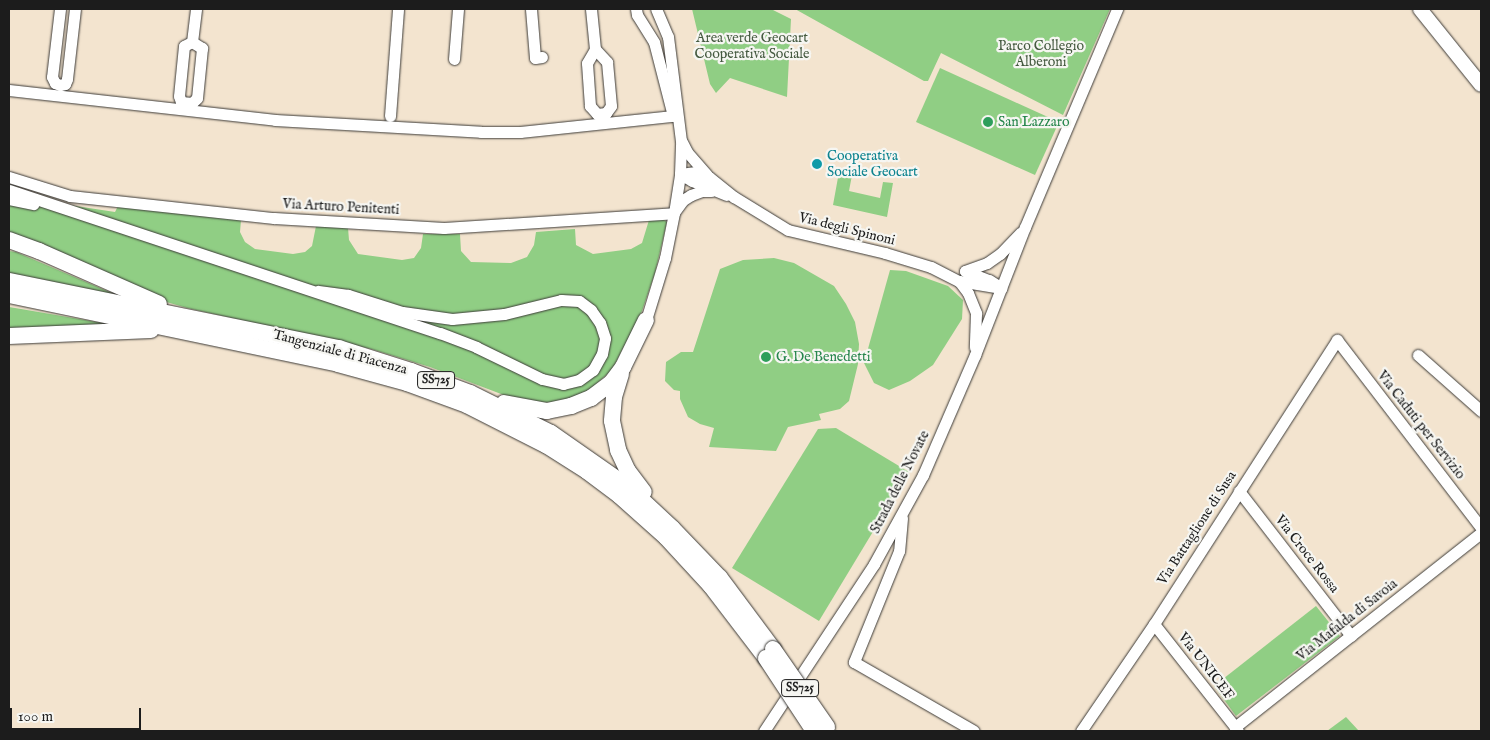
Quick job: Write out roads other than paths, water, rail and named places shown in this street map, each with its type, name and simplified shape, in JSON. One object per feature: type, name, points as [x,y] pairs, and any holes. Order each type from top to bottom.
[{"type":"highway","points":[[9,240],[47,254],[185,323]]},
{"type":"highway","name":"Tangenziale di Piacenza","points":[[9,281],[185,323],[338,364],[408,383],[467,405],[546,445],[614,491],[666,537],[712,586],[769,654]]},
{"type":"highway","name":"Tangenziale di Piacenza","points":[[9,295],[339,348],[411,371],[470,393],[551,433],[591,459],[627,486],[672,528],[720,578],[769,654],[824,730]]},
{"type":"highway","points":[[646,320],[623,367],[614,397],[612,421],[618,450],[628,471],[672,528]]},
{"type":"highway","points":[[9,336],[102,331],[185,323]]},
{"type":"highway","points":[[470,393],[518,406],[547,411],[571,406],[591,398],[611,383],[623,367]]},
{"type":"main road","points":[[1420,9],[1481,85]]},
{"type":"street","points":[[60,9],[52,77],[55,83],[60,85],[65,84],[68,79],[75,9]]},
{"type":"street","points":[[192,42],[196,9]]},
{"type":"street","points":[[390,116],[398,9]]},
{"type":"street","points":[[454,59],[458,9]]},
{"type":"street","points":[[531,9],[535,58],[542,57]]},
{"type":"street","points":[[591,9],[596,49],[607,62],[610,106],[606,113],[597,114],[590,106],[587,63],[596,49]]},
{"type":"street","points":[[9,90],[275,120],[480,132],[520,132],[673,116],[654,42],[637,15],[636,9]]},
{"type":"street","points":[[646,320],[665,258],[680,174],[681,141],[668,36],[656,9]]},
{"type":"street","name":"Strada delle Novate","points":[[764,731],[874,564],[923,475],[975,355],[1025,227],[1116,9]]},
{"type":"street","points":[[192,42],[202,48],[197,98],[192,103],[181,102],[179,96],[184,46],[192,42]]},
{"type":"street","name":"Via degli Spinoni","points":[[681,141],[687,152],[709,177],[734,197],[788,230],[884,252],[1001,288]]},
{"type":"street","points":[[680,174],[696,172],[709,177]]},
{"type":"street","name":"Via degli Spinoni","points":[[680,174],[715,191],[734,197]]},
{"type":"street","name":"Via Arturo Penitenti","points":[[9,177],[70,196],[274,218],[444,228],[674,213]]},
{"type":"street","points":[[9,190],[318,291],[476,347],[549,381],[562,384],[579,380],[593,370],[602,354],[604,338],[600,323],[592,310],[578,301],[561,300],[504,314],[452,319],[402,312],[348,295],[318,291]]},
{"type":"street","points":[[674,213],[684,200],[691,195],[702,190],[715,191]]},
{"type":"street","points":[[9,199],[101,220]]},
{"type":"street","points":[[975,355],[976,313],[962,276],[988,263],[1000,254],[1025,227]]},
{"type":"street","name":"Via Battaglione di Susa","points":[[1081,731],[1154,624],[1337,340]]},
{"type":"street","name":"Via Caduti per Servizio","points":[[1337,340],[1481,528]]},
{"type":"street","points":[[1418,355],[1481,411]]},
{"type":"street","name":"Via Croce Rossa","points":[[1239,491],[1350,636]]},
{"type":"street","points":[[902,515],[899,551],[854,662],[974,731]]},
{"type":"street","name":"Via Mafalda di Savoia","points":[[1236,729],[1481,533]]},
{"type":"street","name":"Via UNICEF","points":[[1154,624],[1236,729]]},
{"type":"place","name":"San Lazzaro","points":[[988,122]]},
{"type":"place","name":"Cooperativa Sociale Geocart","points":[[817,164]]},
{"type":"place","name":"G. De Benedetti","points":[[766,357]]},
{"type":"park label","name":"Area verde Geocart Cooperativa Sociale","points":[[752,46]]},
{"type":"park label","name":"Parco Collegio Alberoni","points":[[1041,54]]}]
